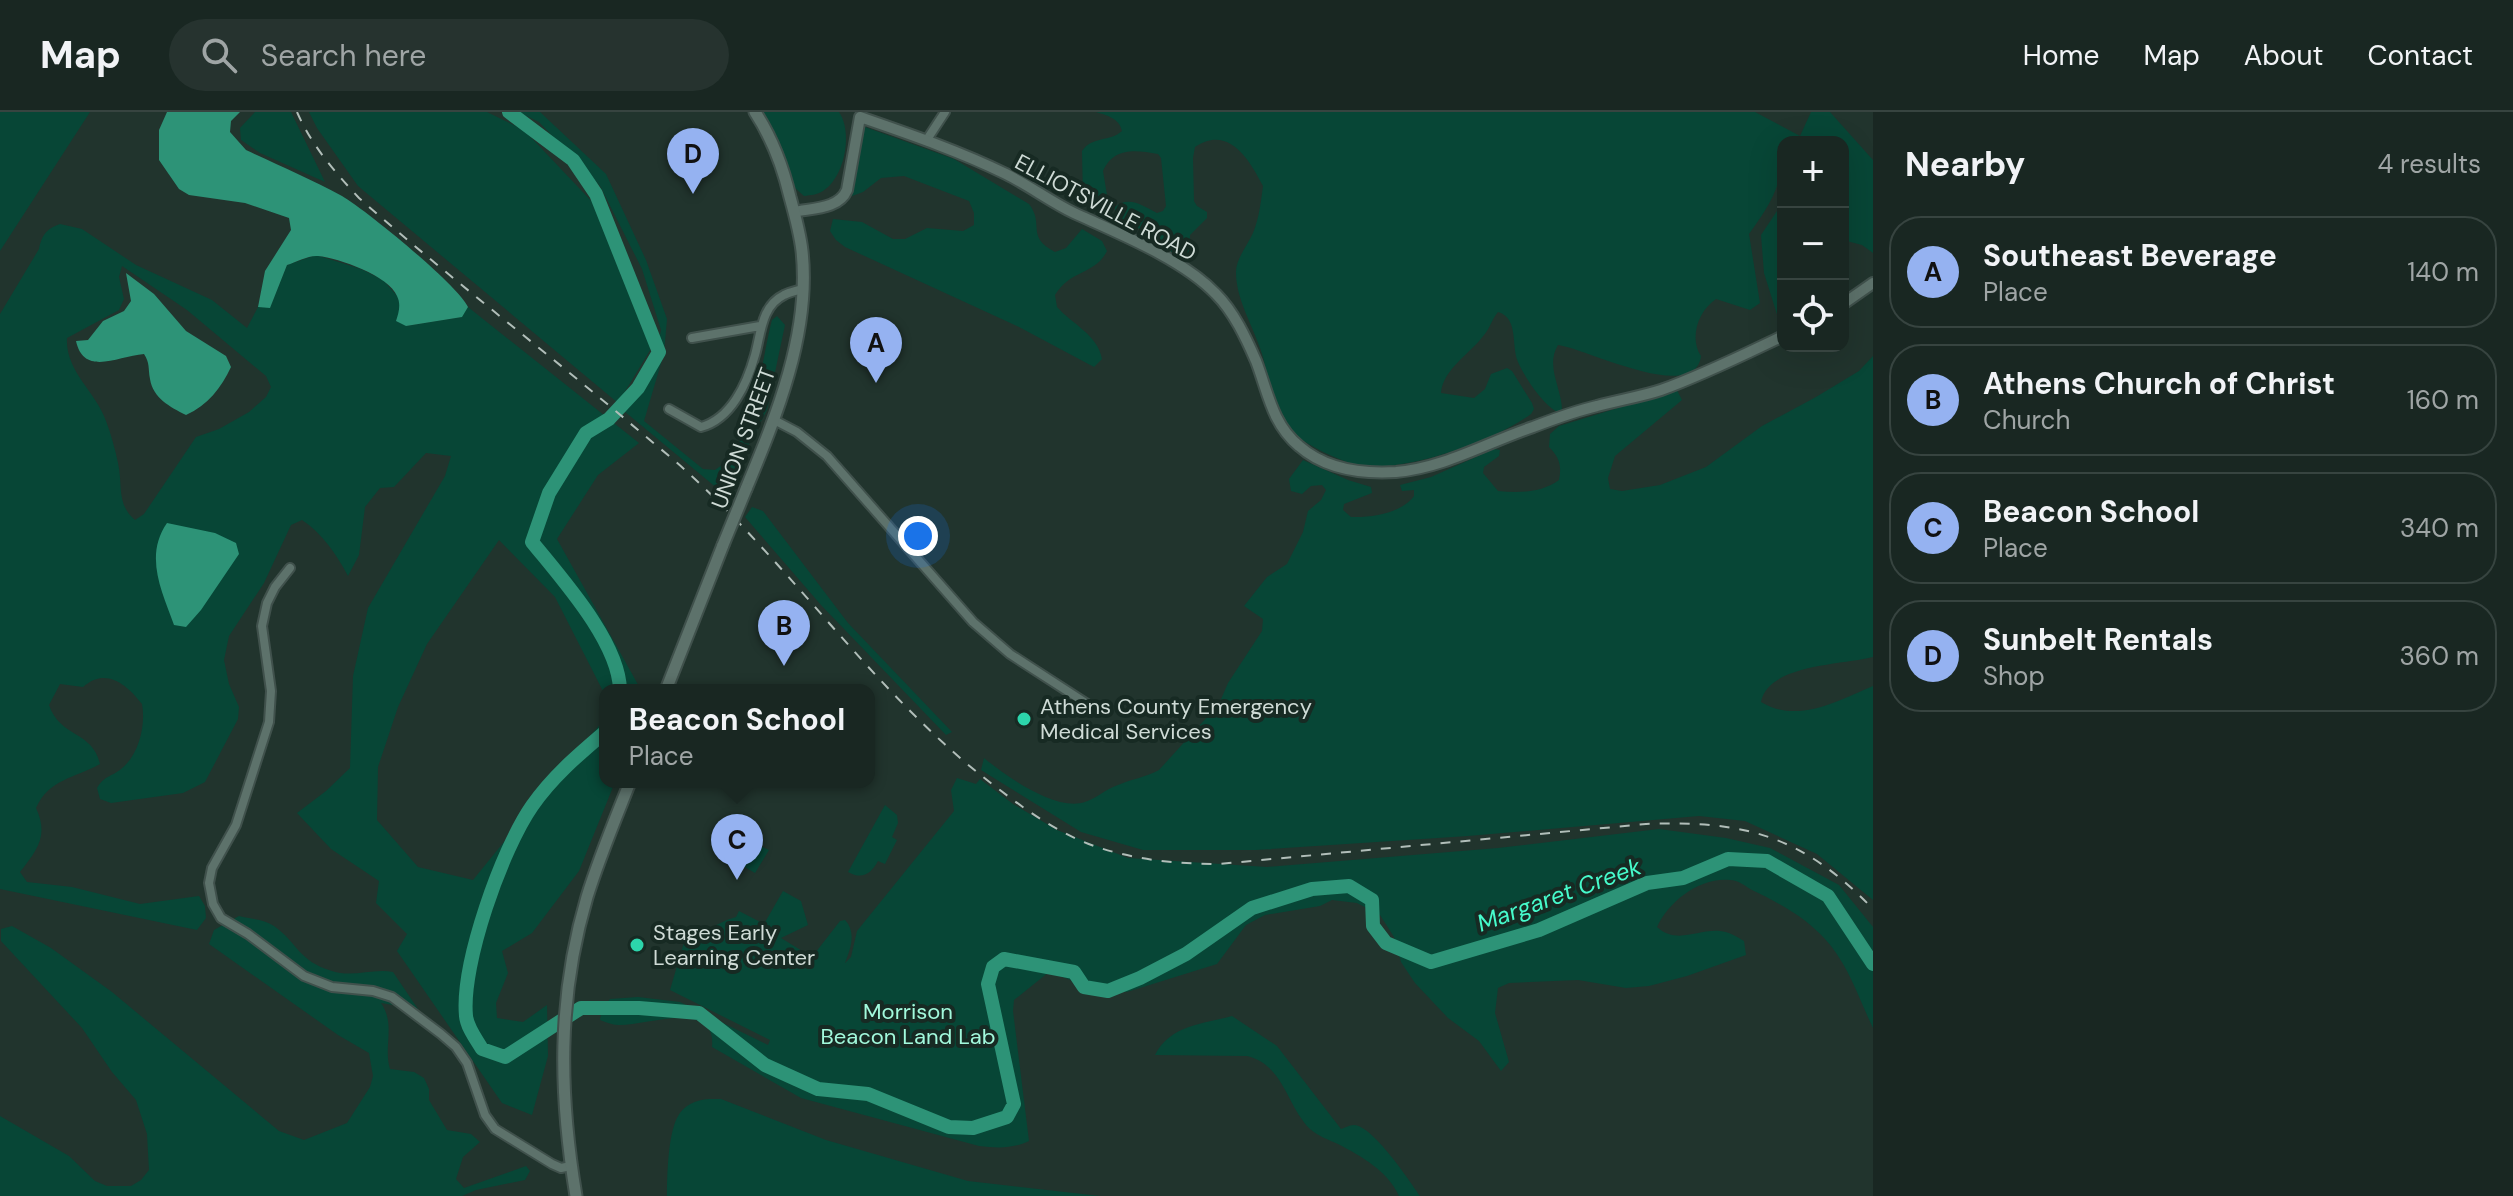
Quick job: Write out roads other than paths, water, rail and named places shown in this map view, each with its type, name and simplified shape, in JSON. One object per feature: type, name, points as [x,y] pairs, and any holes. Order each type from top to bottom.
[{"type":"main road","name":"UNION STREET","points":[[668,684],[774,420],[787,381],[802,289],[802,252],[785,174],[755,112]]},
{"type":"main road","points":[[576,1196],[563,1104],[562,1046],[567,992],[587,897],[628,788]]},
{"type":"street","points":[[926,141],[945,112]]},
{"type":"street","name":"ELLIOTSVILLE ROAD","points":[[794,212],[837,203],[843,198],[847,190],[858,114],[1007,175],[1071,212],[1128,237],[1205,284],[1242,330],[1280,425],[1305,451],[1335,466],[1376,472],[1430,466],[1572,413],[1660,390],[1777,339]]},
{"type":"street","points":[[1849,300],[1873,283]]},
{"type":"street","points":[[669,409],[701,427],[716,423],[726,415],[746,380],[755,355],[760,326],[772,306],[782,295],[802,289]]},
{"type":"street","points":[[692,338],[760,326]]},
{"type":"street","points":[[774,420],[797,432],[827,456],[993,641],[1092,707]]},
{"type":"street","points":[[290,568],[267,603],[262,626],[271,691],[269,722],[236,825],[212,868],[209,883],[213,904],[221,918],[304,976],[332,987],[373,991],[392,997],[456,1047],[467,1063],[485,1115],[495,1129],[552,1164],[561,1168],[571,1166]]},
{"type":"waterway","name":"Margaret Creek","points":[[509,112],[573,160],[596,194],[659,352],[638,388],[609,419],[586,433],[549,493],[532,542],[573,592],[600,632],[617,671],[619,684]]},
{"type":"waterway","name":"Margaret Creek","points":[[599,737],[557,776],[520,825],[497,878],[477,938],[466,994],[466,1016],[482,1049],[505,1057],[581,1008],[639,1008],[699,1013],[765,1065],[818,1089],[868,1094],[949,1127],[973,1128],[1007,1117],[1014,1104],[988,984],[993,967],[1004,959],[1074,972],[1084,987],[1108,991],[1186,954],[1252,908],[1312,889],[1349,886],[1372,900],[1373,926],[1386,943],[1431,962],[1539,930],[1647,883],[1683,878],[1728,859],[1767,861],[1828,896],[1873,964]]},
{"type":"railway","points":[[297,112],[324,158],[359,198],[688,473],[772,558],[916,717],[996,787],[1068,835],[1109,851],[1140,858],[1219,864],[1646,824],[1713,825],[1743,830],[1797,849],[1822,864],[1873,909]]},
{"type":"place","name":"Sunbelt Rentals","points":[[693,194]]},
{"type":"place","name":"Southeast Beverage","points":[[876,383]]},
{"type":"place","name":"Athens Church of Christ","points":[[784,666]]},
{"type":"place","name":"Athens County Emergency Medical Services","points":[[1024,719]]},
{"type":"place","name":"Beacon School","points":[[737,880]]},
{"type":"place","name":"Stages Early Learning Center","points":[[637,945]]},
{"type":"park label","name":"Morrison Beacon Land Lab","points":[[908,1024]]}]
